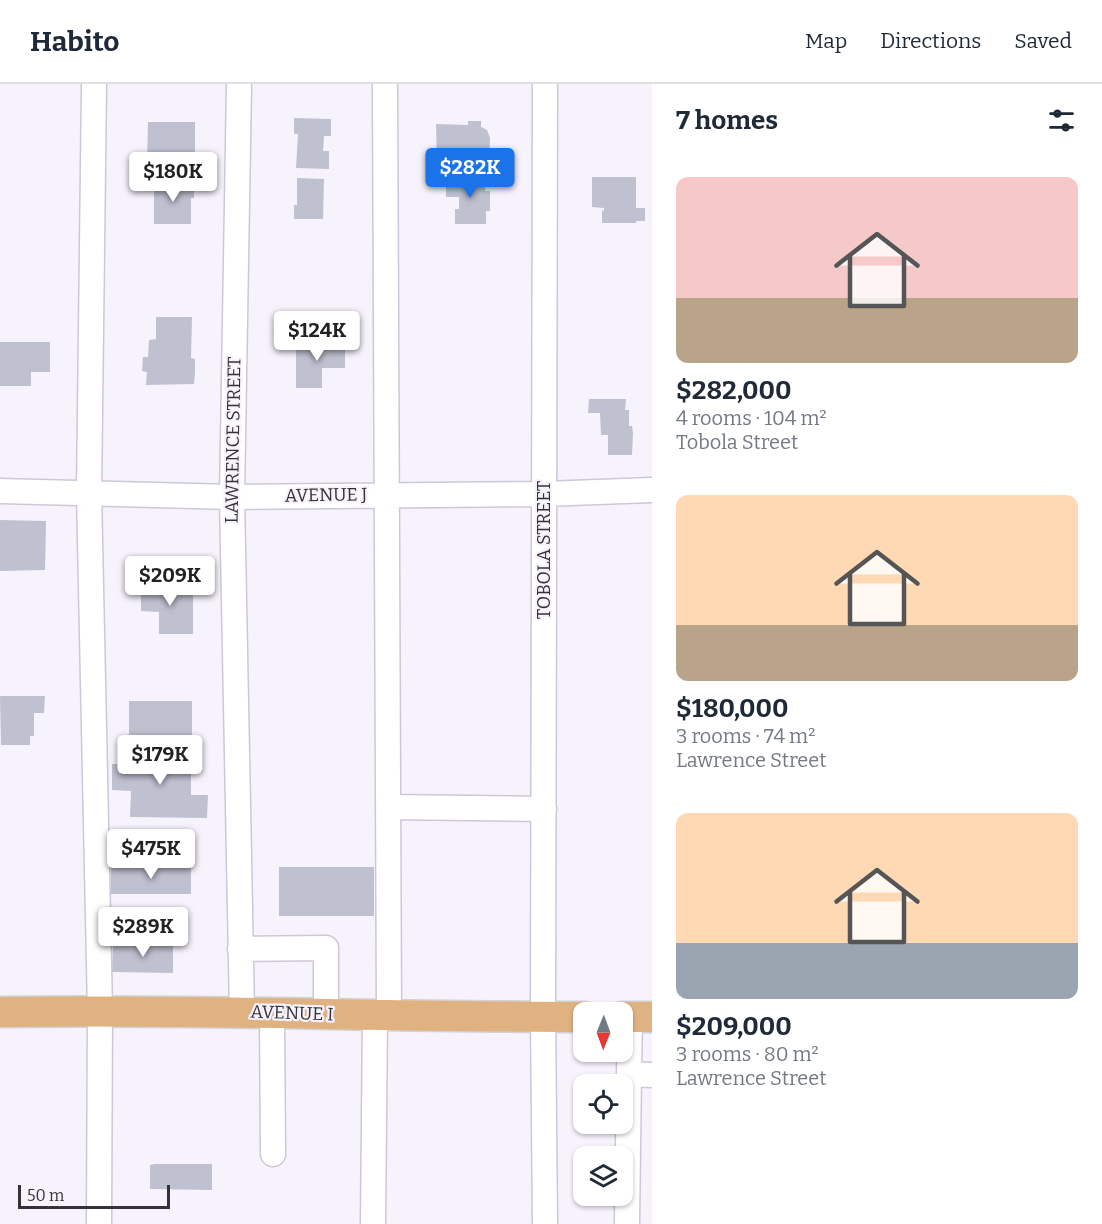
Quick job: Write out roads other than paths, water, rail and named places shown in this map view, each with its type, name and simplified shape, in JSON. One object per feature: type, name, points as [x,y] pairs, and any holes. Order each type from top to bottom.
[{"type":"main road","name":"AVENUE I","points":[[0,1012],[242,1012],[382,1016],[573,1017]]},
{"type":"street","points":[[94,84],[89,493],[100,1011],[99,1224]]},
{"type":"street","name":"LAWRENCE STREET","points":[[239,84],[232,496],[242,1012]]},
{"type":"street","points":[[374,1224],[388,807],[385,84]]},
{"type":"street","name":"TOBOLA STREET","points":[[545,84],[543,1017],[545,1224]]},
{"type":"street","name":"AVENUE J","points":[[0,491],[232,496],[544,494],[652,490]]},
{"type":"street","points":[[388,807],[544,809]]},
{"type":"street","points":[[240,949],[326,948],[326,1014]]},
{"type":"street","points":[[272,1013],[273,1154]]},
{"type":"street","points":[[627,1222],[641,1074],[635,1017]]}]
